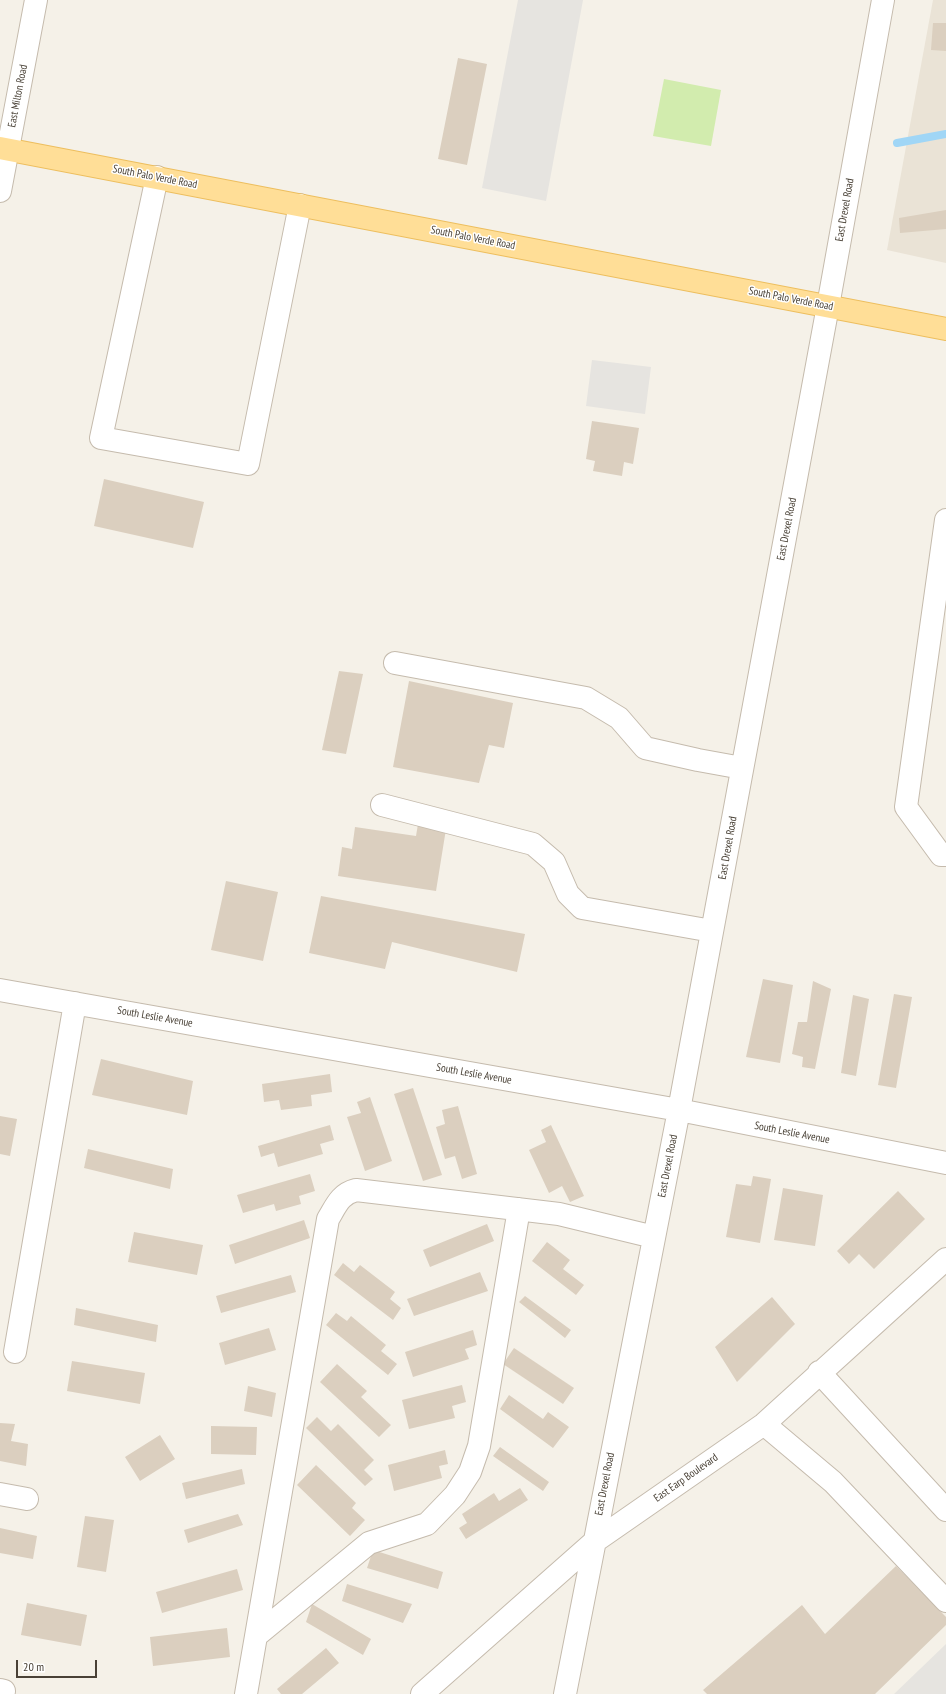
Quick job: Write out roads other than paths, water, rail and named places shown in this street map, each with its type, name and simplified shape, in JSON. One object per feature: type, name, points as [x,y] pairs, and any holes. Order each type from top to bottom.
[{"type":"main road","name":"South Palo Verde Road","points":[[4,148],[946,328]]},
{"type":"street","name":"East Milton Road","points":[[0,191],[4,148],[36,0]]},
{"type":"street","name":"East Drexel Road","points":[[566,1694],[594,1542],[679,1110],[828,306],[883,0]]},
{"type":"street","points":[[157,177],[101,438],[248,464],[300,205]]},
{"type":"street","points":[[946,520],[906,807],[941,855],[946,855]]},
{"type":"street","points":[[396,663],[586,698],[619,718],[646,748],[742,768]]},
{"type":"street","points":[[382,805],[533,844],[554,862],[568,894],[582,908],[712,931]]},
{"type":"street","name":"South Leslie Avenue","points":[[0,990],[679,1110],[946,1163]]},
{"type":"street","points":[[15,1352],[75,1003]]},
{"type":"street","points":[[246,1694],[328,1219],[340,1198],[348,1192],[356,1190],[560,1214],[654,1237]]},
{"type":"street","points":[[256,1636],[369,1543],[427,1524],[455,1495],[470,1472],[479,1446],[519,1209]]},
{"type":"street","name":"East Earp Boulevard","points":[[422,1694],[594,1542],[764,1424],[819,1372],[946,1259]]},
{"type":"street","points":[[819,1372],[946,1510]]},
{"type":"street","points":[[764,1424],[833,1482],[946,1601]]},
{"type":"street","points":[[0,1494],[27,1499]]},
{"type":"waterway","points":[[897,143],[946,134]]}]
